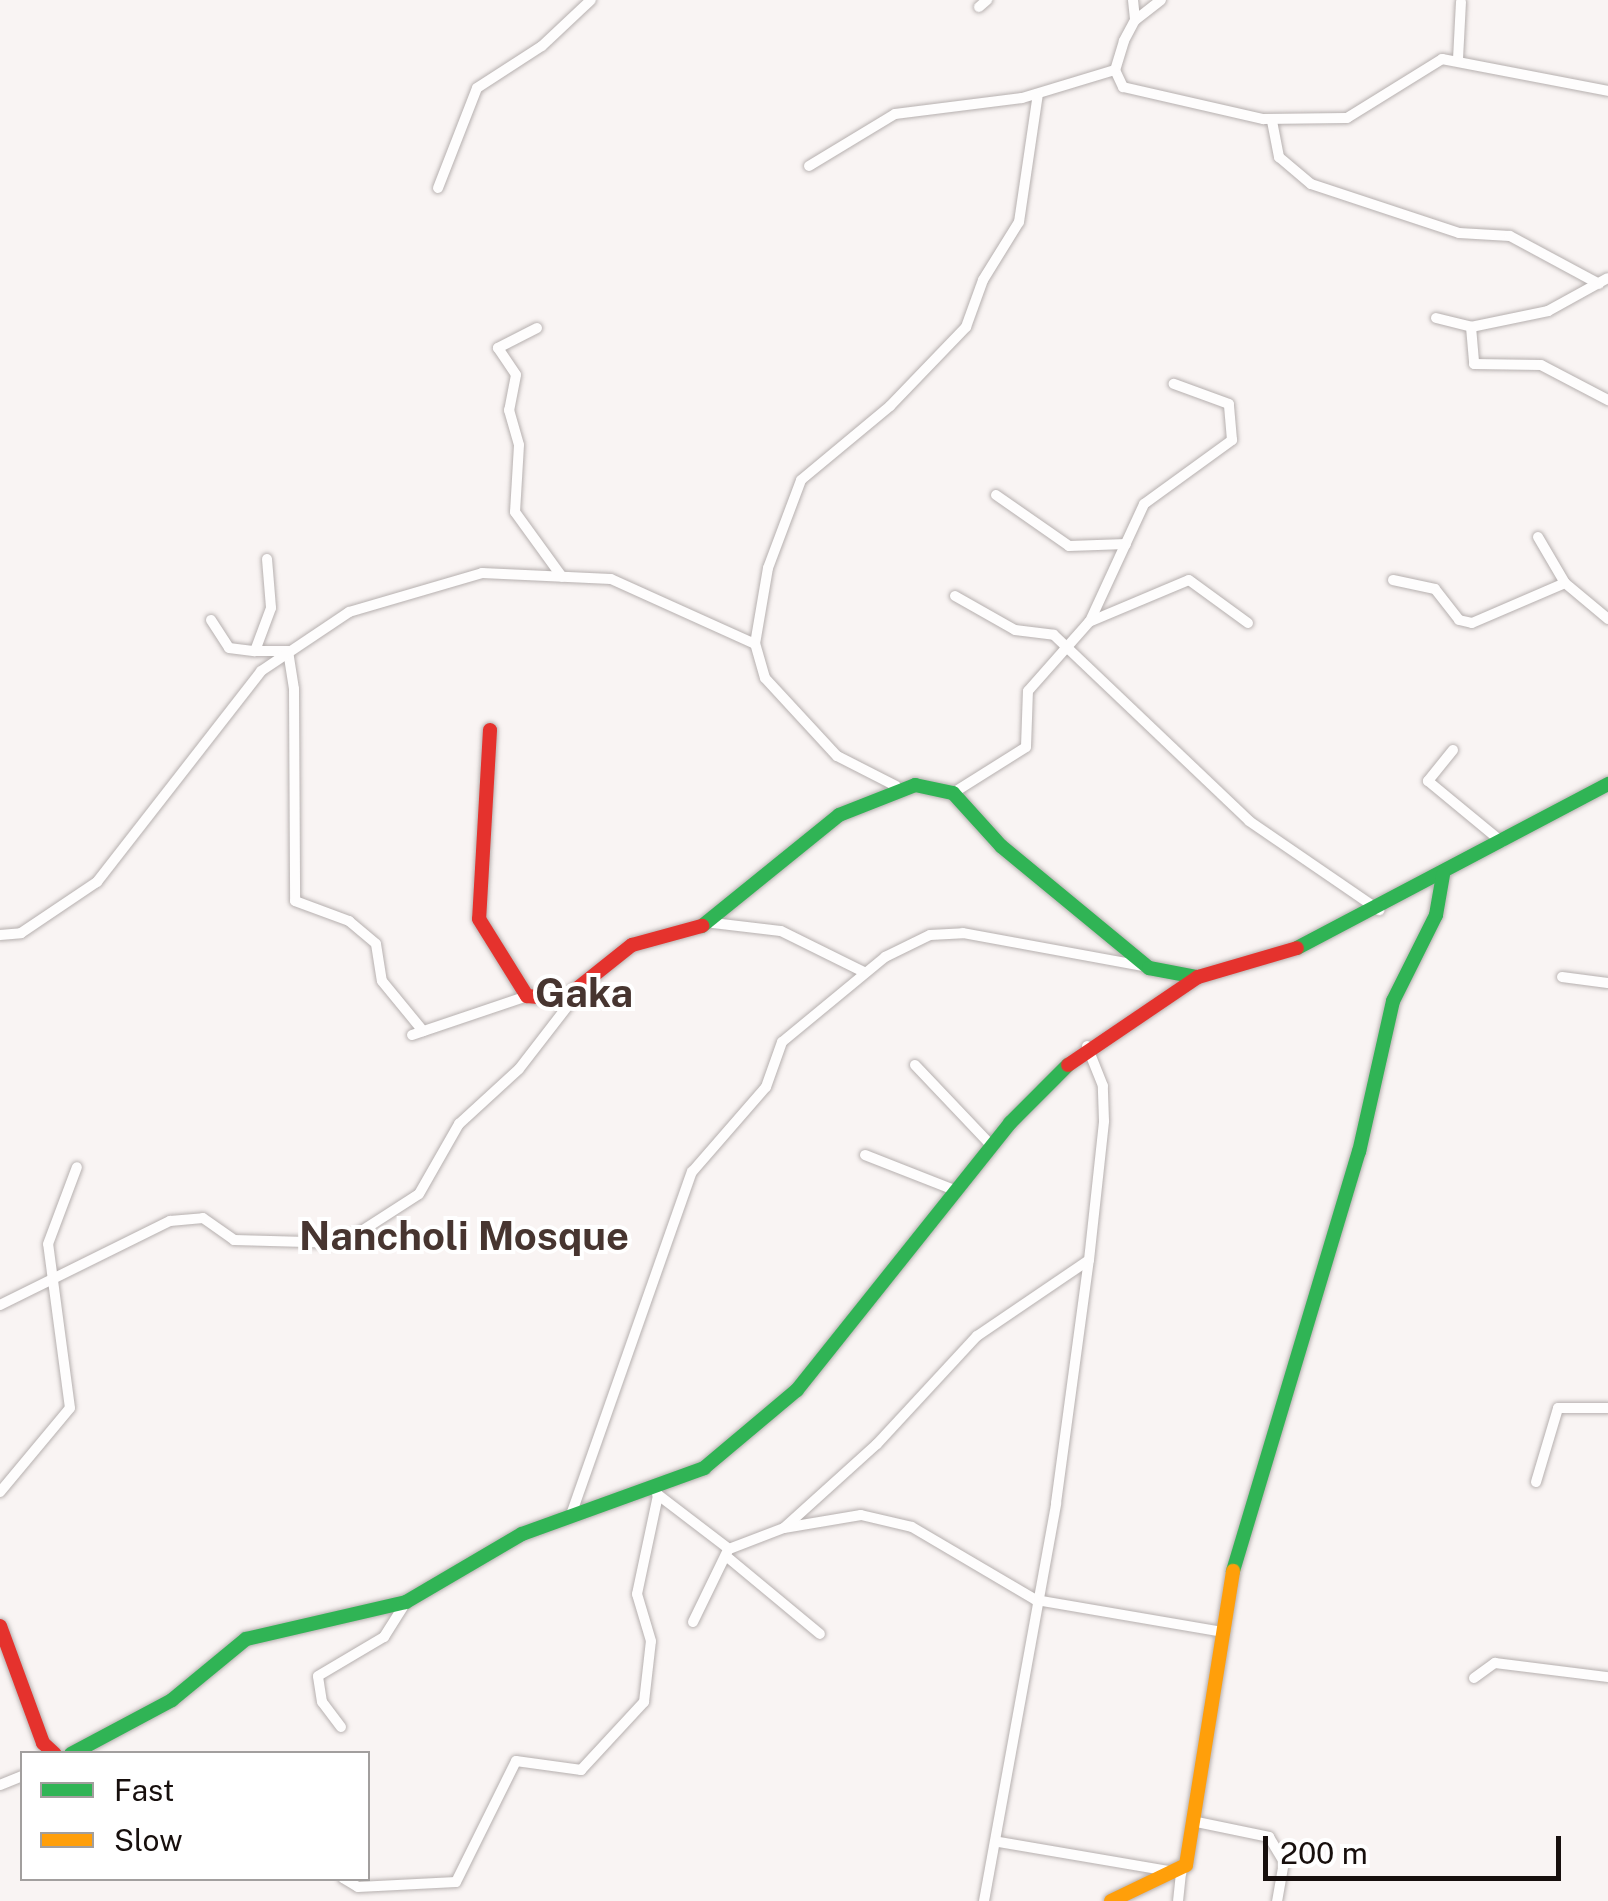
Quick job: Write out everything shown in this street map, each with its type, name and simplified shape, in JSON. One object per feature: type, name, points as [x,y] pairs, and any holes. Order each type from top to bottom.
[{"type":"street","points":[[438,188],[477,88],[542,46],[592,0]]},
{"type":"street","points":[[1115,70],[1134,20],[1133,0]]},
{"type":"street","points":[[1134,20],[1161,0]]},
{"type":"street","points":[[1458,59],[1462,2]]},
{"type":"street","points":[[1115,70],[1132,92],[1272,120],[1347,118],[1427,63],[1458,59],[1608,91]]},
{"type":"street","points":[[809,166],[894,114],[1038,94],[1115,70]]},
{"type":"street","points":[[1038,94],[1019,222],[1000,262],[982,280],[956,341],[801,480],[768,568],[756,644],[765,678],[817,738],[851,766],[896,786],[953,792],[1026,748],[1024,700],[1064,646],[1089,622],[1154,492],[1213,460],[1232,440],[1228,404],[1174,384]]},
{"type":"street","points":[[1272,120],[1279,157],[1311,184],[1459,232],[1510,236],[1604,281]]},
{"type":"street","points":[[1436,318],[1471,327],[1548,310],[1604,281]]},
{"type":"street","points":[[1471,327],[1474,364],[1541,366],[1608,400]]},
{"type":"street","points":[[538,328],[498,348],[516,375],[509,410],[519,445],[515,512],[562,577]]},
{"type":"street","points":[[996,495],[1069,546],[1126,544]]},
{"type":"street","points":[[1538,536],[1564,583],[1608,620]]},
{"type":"street","points":[[255,651],[271,608],[267,559]]},
{"type":"street","points":[[0,935],[21,933],[97,882],[261,671],[349,612],[460,578],[562,577],[625,582],[756,644]]},
{"type":"street","points":[[1089,622],[1189,580],[1248,623]]},
{"type":"street","points":[[1392,580],[1435,588],[1460,620],[1472,624],[1564,583]]},
{"type":"street","points":[[955,596],[1015,630],[1054,635],[1248,821],[1379,910]]},
{"type":"street","points":[[210,620],[229,648],[288,651]]},
{"type":"street","points":[[288,651],[295,901],[349,921],[376,944],[382,981],[418,1033],[526,996],[555,1001],[580,990]]},
{"type":"street","points":[[490,730],[479,919],[526,996]]},
{"type":"street","points":[[1453,750],[1428,780],[1502,842]]},
{"type":"street","points":[[77,1751],[172,1700],[246,1638],[406,1602],[499,1544],[572,1512],[655,1493],[704,1468],[797,1390],[992,1146],[1087,1046],[1198,977],[1279,956],[1379,910],[1608,784]]},
{"type":"street","points":[[712,923],[825,825],[896,786]]},
{"type":"street","points":[[953,792],[1001,846],[1149,968]]},
{"type":"street","points":[[1178,1901],[1218,1631],[1313,1284],[1358,1152],[1393,1001],[1436,915],[1443,875]]},
{"type":"street","points":[[0,1304],[54,1274],[124,1248],[159,1224],[199,1218],[231,1239],[343,1243],[419,1194],[459,1124],[519,1069],[580,990],[632,945],[712,923],[781,930],[864,972]]},
{"type":"street","points":[[572,1512],[692,1172],[766,1087],[782,1042],[864,972],[908,943],[946,932],[1198,977]]},
{"type":"street","points":[[1562,977],[1608,984]]},
{"type":"street","points":[[984,1901],[999,1842],[1089,1260],[1104,1103],[1087,1046]]},
{"type":"street","points":[[915,1065],[992,1146]]},
{"type":"street","points":[[865,1156],[957,1190]]},
{"type":"street","points":[[0,1492],[70,1408],[50,1238],[77,1168]]},
{"type":"street","points":[[784,1528],[877,1444],[977,1336],[1089,1260]]},
{"type":"street","points":[[1536,1482],[1558,1408],[1608,1408]]},
{"type":"street","points":[[655,1493],[820,1634]]},
{"type":"street","points":[[348,1881],[358,1887],[456,1882],[511,1766],[534,1758],[582,1770],[644,1702],[651,1641],[637,1594],[655,1493]]},
{"type":"street","points":[[694,1622],[727,1552],[784,1528],[844,1516],[892,1520],[1036,1600],[1218,1631]]},
{"type":"street","points":[[341,1728],[322,1702],[318,1676],[393,1629],[406,1602]]},
{"type":"street","points":[[0,1626],[42,1744],[51,1751]]},
{"type":"street","points":[[1474,1678],[1495,1663],[1608,1677]]},
{"type":"street","points":[[1192,1821],[1269,1836],[1284,1862],[1277,1901]]},
{"type":"street","points":[[999,1842],[1181,1873]]},
{"type":"street","points":[[1111,1901],[1181,1873]]},
{"type":"traffic: fast","points":[[1297,948],[1608,784]]},
{"type":"traffic: fast","points":[[702,926],[839,815],[915,785],[953,793],[1001,846],[1149,968],[1197,977]]},
{"type":"traffic: fast","points":[[1233,1571],[1359,1152],[1393,1001],[1436,915],[1443,875]]},
{"type":"traffic: fast","points":[[77,1751],[172,1700],[246,1639],[406,1602],[522,1534],[704,1468],[797,1390],[1010,1123],[1068,1065]]},
{"type":"traffic: slow","points":[[1111,1901],[1186,1865],[1233,1571]]},
{"type":"traffic: jam","points":[[490,730],[479,919],[527,996],[564,999],[632,945],[702,926]]},
{"type":"traffic: jam","points":[[1068,1065],[1198,977],[1297,948]]},
{"type":"traffic: jam","points":[[0,1626],[43,1743],[52,1751]]},
{"type":"district","name":"Gaka","points":[[584,993]]},
{"type":"district","name":"Nancholi Mosque","points":[[464,1236]]}]
